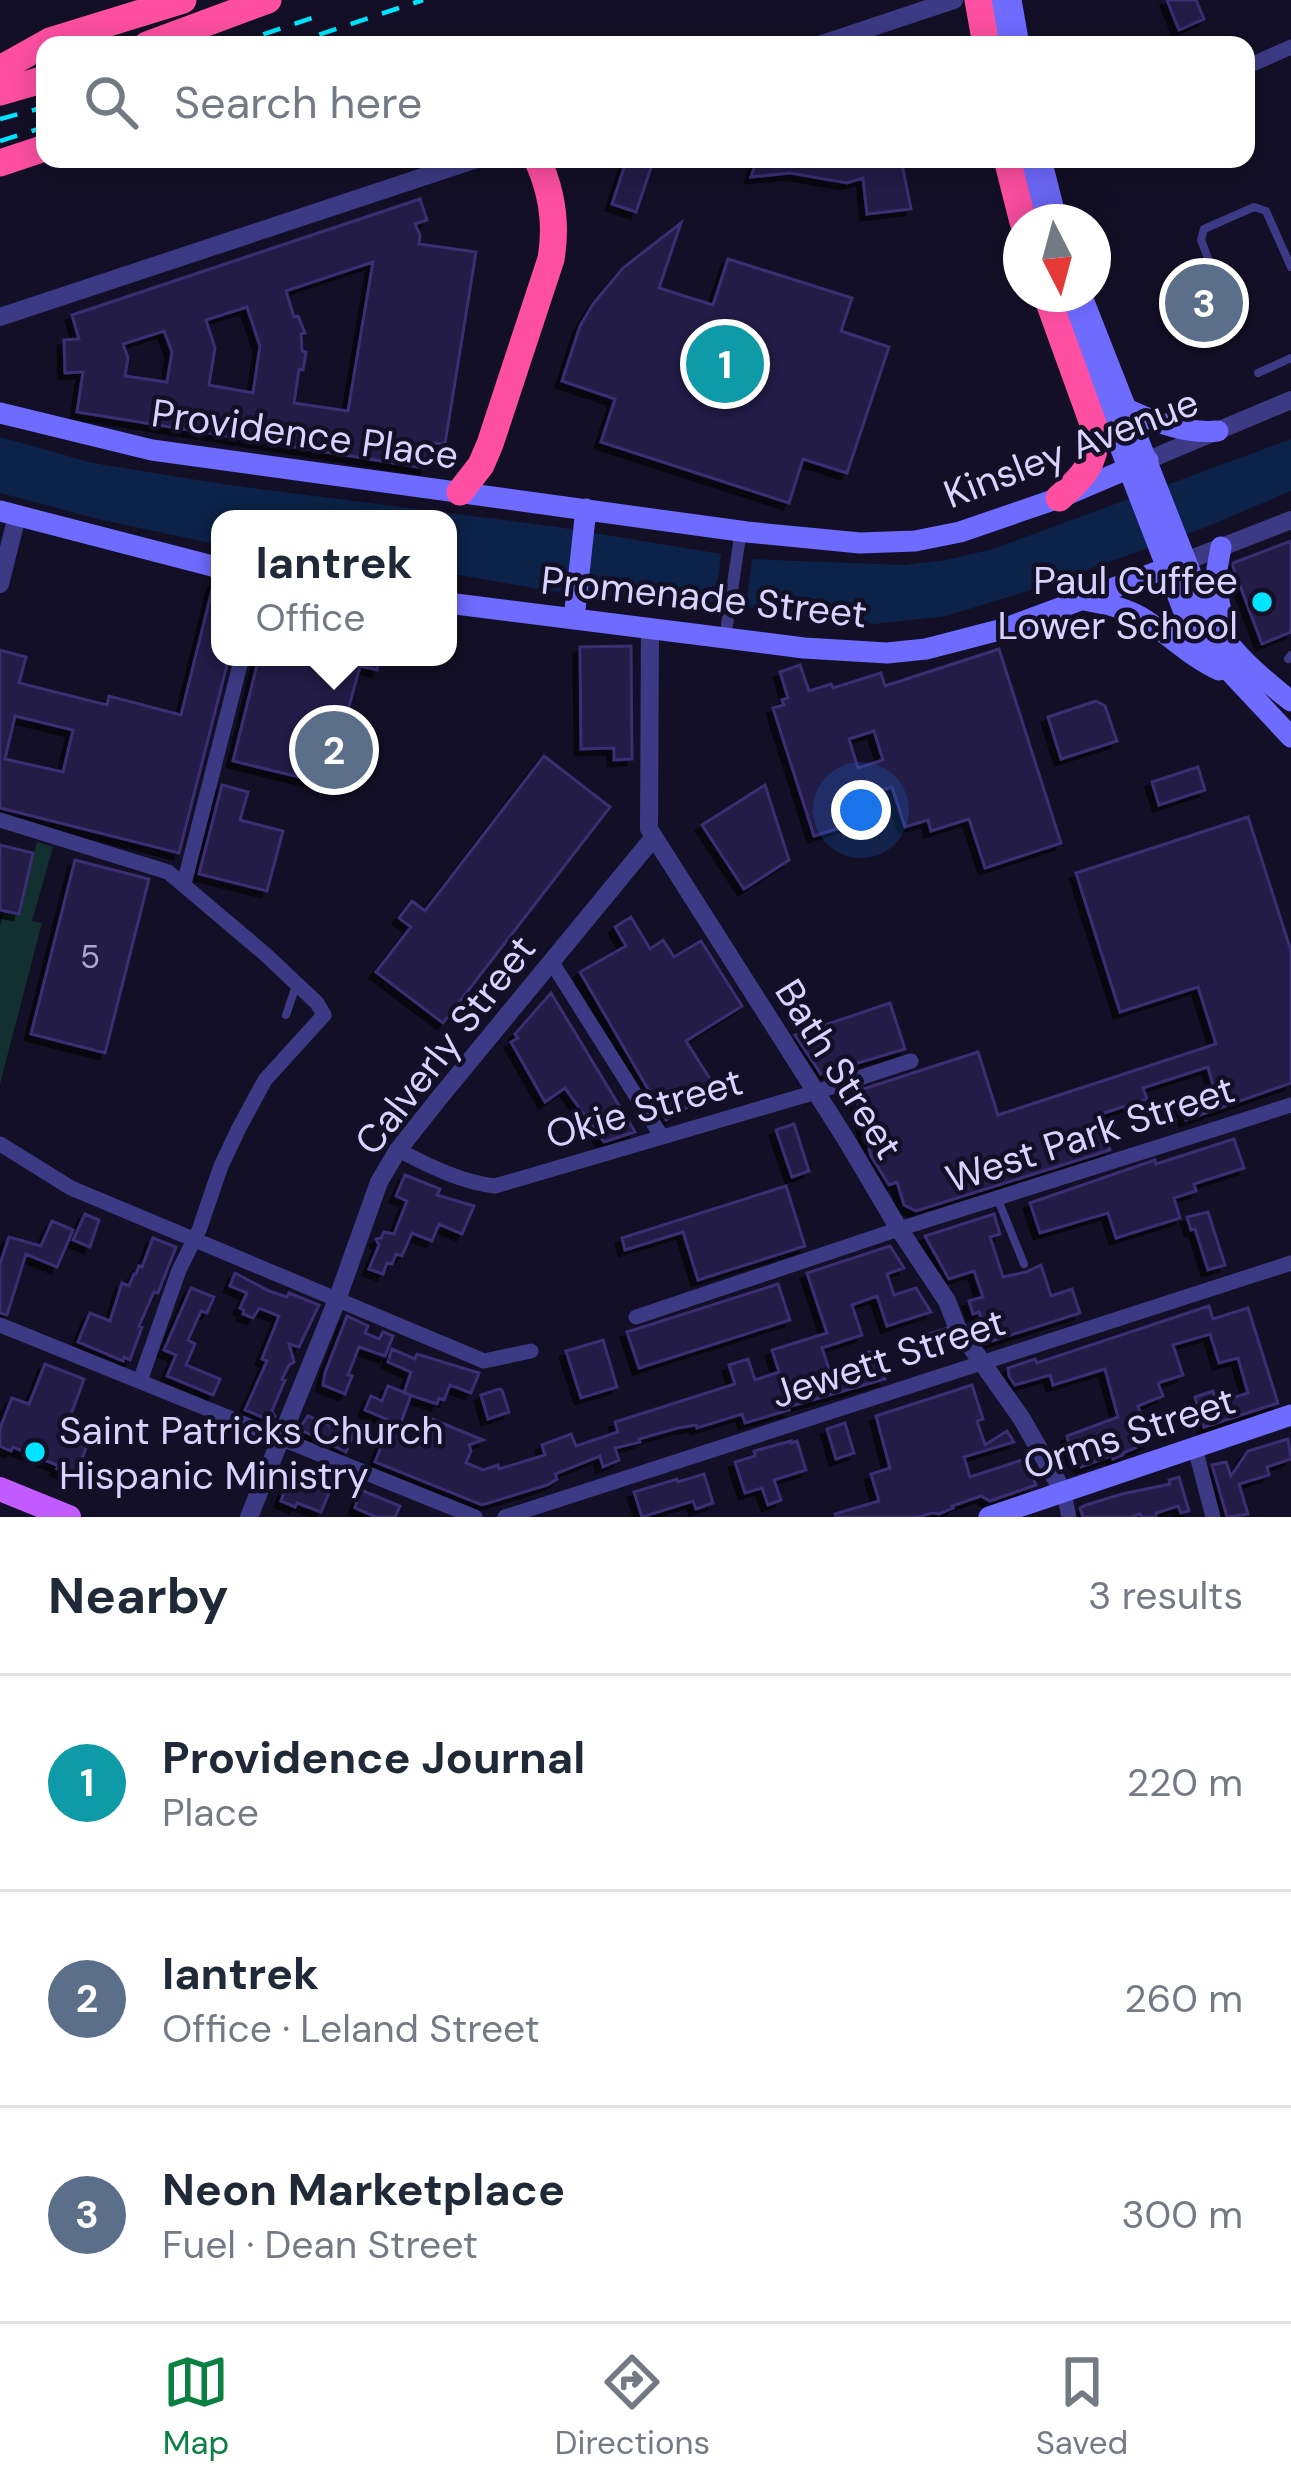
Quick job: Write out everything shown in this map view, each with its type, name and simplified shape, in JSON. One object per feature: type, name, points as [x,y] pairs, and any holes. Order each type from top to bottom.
[{"type":"highway","points":[[63,36],[183,0]]},
{"type":"highway","points":[[172,36],[282,0]]},
{"type":"highway","points":[[978,0],[1000,36]]},
{"type":"highway","points":[[0,69],[36,48]]},
{"type":"highway","points":[[0,92],[36,82]]},
{"type":"highway","points":[[0,163],[36,151]]},
{"type":"highway","points":[[1009,168],[1018,204]]},
{"type":"highway","points":[[460,492],[490,444],[548,273],[554,232],[542,171]]},
{"type":"highway","points":[[1053,312],[1096,432],[1088,470],[1059,498]]},
{"type":"main road","points":[[993,0],[1001,36]]},
{"type":"main road","points":[[1001,36],[1011,0]]},
{"type":"main road","points":[[1024,168],[1033,204]]},
{"type":"main road","points":[[1043,168],[1052,204]]},
{"type":"main road","points":[[1069,312],[1174,558],[1228,646],[1290,700],[1274,720]]},
{"type":"main road","points":[[1089,312],[1129,410],[1141,472]]},
{"type":"main road","points":[[1129,410],[1179,429],[1218,431]]},
{"type":"main road","name":"Providence Place","points":[[0,413],[152,450],[460,492],[586,517]]},
{"type":"main road","name":"Kinsley Avenue","points":[[586,517],[833,542],[890,543],[960,532],[1141,472]]},
{"type":"main road","points":[[9,514],[211,566]]},
{"type":"main road","points":[[575,609],[586,517]]},
{"type":"main road","points":[[1221,547],[1216,588],[1228,646]]},
{"type":"main road","points":[[1174,558],[1184,612],[1202,643],[1291,737]]},
{"type":"main road","name":"Promenade Street","points":[[457,603],[575,609],[650,629],[828,650],[906,651],[984,635],[1083,600],[1174,558]]},
{"type":"main road","points":[[1083,600],[1119,607],[1146,620],[1197,659],[1233,676]]},
{"type":"main road","name":"Orms Street","points":[[989,1517],[1291,1415]]},
{"type":"main road","points":[[0,1489],[69,1517]]},
{"type":"street","points":[[846,36],[954,0]]},
{"type":"street","points":[[1255,63],[1291,47]]},
{"type":"street","points":[[0,317],[450,168]]},
{"type":"street","name":"Kinsley Avenue","points":[[1141,472],[1218,431],[1291,400]]},
{"type":"street","points":[[0,584],[9,514]]},
{"type":"street","name":"Promenade Street","points":[[1174,558],[1221,547],[1291,520]]},
{"type":"street","points":[[728,621],[739,542]]},
{"type":"street","name":"Bath Street","points":[[650,629],[650,830],[947,1301],[957,1327],[1022,1419],[1064,1493],[1070,1517]]},
{"type":"street","points":[[184,884],[240,666]]},
{"type":"street","points":[[0,820],[157,868],[184,884],[297,983],[324,1015],[265,1080],[221,1166],[140,1381]]},
{"type":"street","name":"Calverly Street","points":[[249,1517],[379,1182],[398,1150],[654,837]]},
{"type":"street","points":[[551,961],[662,1136]]},
{"type":"street","name":"Okie Street","points":[[398,1150],[444,1173],[495,1186],[911,1061]]},
{"type":"street","name":"West Park Street","points":[[636,1317],[1291,1105]]},
{"type":"street","points":[[0,1144],[71,1188],[484,1360],[531,1351]]},
{"type":"street","name":"Jewett Street","points":[[505,1517],[1291,1264]]},
{"type":"street","points":[[0,1325],[475,1517]]},
{"type":"street","points":[[1195,1448],[1213,1517]]},
{"type":"lane","points":[[1211,266],[1201,240],[1204,229],[1254,207],[1266,211],[1291,267]]},
{"type":"lane","points":[[1258,373],[1291,358]]},
{"type":"lane","points":[[286,1015],[297,983]]},
{"type":"lane","points":[[998,1199],[1024,1264]]},
{"type":"lane","points":[[901,1346],[957,1327]]},
{"type":"green space","points":[[37,842],[53,847],[32,921],[42,923],[0,1084],[0,925],[5,911],[19,913]]},
{"type":"water","points":[[0,437],[93,463],[425,510],[211,510],[211,543],[0,493]]},
{"type":"water","points":[[1291,439],[1291,491],[1204,528],[946,616],[876,624],[715,602],[550,591],[457,575],[457,514],[752,559],[904,565],[993,549]]},
{"type":"pier","points":[[722,548],[756,553],[745,613],[714,608]]},
{"type":"building","points":[[1167,0],[1196,0],[1204,19],[1179,30]]},
{"type":"building","points":[[624,168],[651,168],[636,212],[612,204]]},
{"type":"building","points":[[754,168],[903,168],[911,209],[867,214],[863,178],[847,183],[790,173],[751,177]]},
{"type":"building","points":[[420,199],[427,220],[415,224],[419,244],[476,252],[445,444],[432,443],[425,468],[77,412],[83,372],[65,373],[64,340],[79,339],[72,315]],"holes":[[[373,262],[348,411],[294,403],[306,352],[301,334],[305,333],[286,291]],[[247,307],[260,346],[253,393],[209,385],[215,348],[206,320]],[[164,331],[172,352],[167,382],[125,376],[128,358],[123,344]]]},
{"type":"building","points":[[681,223],[659,288],[713,305],[728,259],[852,298],[841,331],[889,347],[847,473],[803,459],[789,503],[601,442],[615,399],[562,381],[580,326],[593,304],[623,268]]},
{"type":"building","name":"Paul Cuffee Lower School","points":[[1291,541],[1291,632],[1262,644],[1233,563]]},
{"type":"building","points":[[211,594],[211,666],[227,666],[179,853],[0,808],[0,650],[26,657],[19,683],[107,705],[109,696],[181,715]],"holes":[[[15,716],[73,730],[63,772],[5,759]]]},
{"type":"building","points":[[631,646],[632,759],[614,760],[614,748],[581,749],[580,647]]},
{"type":"building","points":[[999,649],[1061,843],[985,868],[969,819],[931,831],[928,820],[905,827],[892,787],[867,795],[874,817],[814,836],[773,708],[784,705],[782,700],[788,698],[780,672],[800,665],[809,691],[881,673],[885,686]],"holes":[[[874,731],[883,760],[858,768],[849,739]]]},
{"type":"building","points":[[257,666],[360,666],[328,784],[233,761]]},
{"type":"building","points":[[1096,701],[1105,706],[1117,741],[1061,759],[1048,717]]},
{"type":"building","points":[[544,756],[610,807],[443,1023],[376,972],[411,927],[399,918],[412,901],[425,911]]},
{"type":"building","points":[[1198,767],[1205,790],[1159,805],[1152,782]]},
{"type":"building","points":[[222,785],[248,792],[240,820],[283,831],[267,891],[199,874]]},
{"type":"building","points":[[765,785],[789,860],[744,889],[702,825]]},
{"type":"building","points":[[1248,817],[1291,951],[1291,1083],[1186,1120],[1180,1100],[1214,1089],[1208,1067],[1143,1088],[1147,1099],[1098,1115],[1110,1150],[916,1211],[904,1205],[897,1182],[889,1185],[871,1156],[854,1092],[978,1052],[998,1115],[1216,1044],[1198,987],[1120,1012],[1076,873]]},
{"type":"building","points":[[0,845],[33,853],[19,914],[0,910]]},
{"type":"building","points":[[75,860],[149,879],[105,1053],[31,1034]]},
{"type":"building","points":[[631,917],[650,949],[663,940],[674,957],[701,941],[742,1006],[686,1041],[717,1090],[666,1120],[580,972],[626,946],[615,927]]},
{"type":"building","points":[[551,993],[635,1132],[604,1142],[565,1088],[545,1102],[511,1042]]},
{"type":"building","points":[[890,1003],[905,1049],[821,1074],[795,1035]]},
{"type":"building","points":[[794,1124],[809,1171],[792,1177],[776,1130]]},
{"type":"building","points":[[1234,1139],[1244,1168],[1194,1184],[1196,1191],[1174,1198],[1180,1218],[1116,1238],[1108,1213],[1040,1233],[1030,1203],[1155,1160],[1156,1164]]},
{"type":"building","points":[[405,1175],[440,1189],[437,1195],[474,1206],[462,1234],[439,1224],[432,1241],[412,1233],[402,1256],[396,1254],[383,1274],[369,1269],[379,1245],[376,1239],[384,1232],[394,1234],[407,1201],[396,1196]]},
{"type":"building","points":[[786,1186],[805,1246],[698,1280],[683,1232],[625,1250],[622,1238]]},
{"type":"building","points":[[1208,1212],[1225,1265],[1208,1270],[1187,1217]]},
{"type":"building","points":[[85,1214],[99,1220],[90,1247],[73,1240]]},
{"type":"building","points":[[994,1214],[1000,1234],[990,1237],[1003,1277],[1041,1265],[1051,1296],[1072,1289],[1080,1313],[988,1340],[979,1312],[973,1314],[969,1301],[983,1297],[974,1271],[949,1279],[925,1236]]},
{"type":"building","points":[[52,1221],[73,1230],[57,1267],[26,1254],[7,1315],[0,1313],[0,1264],[9,1237],[41,1246]]},
{"type":"building","points":[[153,1238],[176,1247],[139,1326],[130,1360],[78,1342],[90,1313],[110,1321],[122,1283],[129,1286]]},
{"type":"building","points":[[890,1246],[904,1268],[887,1274],[894,1295],[916,1288],[931,1312],[887,1326],[877,1296],[852,1305],[862,1335],[822,1348],[829,1369],[876,1350],[885,1364],[885,1379],[745,1423],[742,1414],[639,1439],[615,1448],[619,1460],[603,1467],[600,1456],[555,1474],[557,1479],[547,1485],[482,1505],[375,1462],[387,1432],[421,1446],[432,1419],[483,1440],[469,1445],[466,1463],[483,1470],[498,1465],[499,1469],[545,1455],[542,1445],[571,1434],[576,1446],[618,1432],[615,1422],[735,1384],[729,1365],[748,1359],[755,1380],[779,1372],[772,1350],[827,1333],[807,1273]]},
{"type":"building","points":[[235,1273],[269,1291],[319,1305],[299,1347],[289,1344],[294,1362],[282,1379],[272,1411],[275,1416],[269,1420],[245,1410],[267,1361],[262,1359],[279,1316],[259,1308],[253,1318],[243,1314],[240,1308],[247,1293],[230,1286]]},
{"type":"building","points":[[778,1284],[790,1320],[639,1368],[627,1332]]},
{"type":"building","points":[[191,1288],[214,1297],[207,1313],[201,1311],[188,1340],[195,1344],[186,1365],[220,1379],[213,1395],[167,1376],[176,1355],[164,1350]]},
{"type":"building","points":[[1209,1306],[1213,1319],[1248,1308],[1278,1403],[1204,1427],[1195,1397],[1213,1391],[1217,1403],[1248,1393],[1238,1358],[1219,1363],[1210,1334],[1173,1345],[1183,1375],[1158,1383],[1163,1396],[1138,1406],[1149,1442],[1081,1467],[1072,1456],[1067,1436],[1118,1417],[1105,1369],[1053,1385],[1050,1375],[1015,1385],[1009,1376],[1008,1368],[1035,1359],[1037,1363]]},
{"type":"building","points":[[347,1316],[368,1326],[365,1333],[379,1339],[383,1332],[393,1336],[385,1356],[359,1347],[345,1394],[323,1385]]},
{"type":"building","points":[[603,1340],[617,1387],[581,1398],[566,1351]]},
{"type":"building","points":[[392,1349],[479,1373],[471,1393],[450,1385],[437,1404],[404,1393],[411,1372],[388,1362]]},
{"type":"building","points":[[45,1364],[84,1379],[69,1420],[93,1430],[75,1476],[13,1447],[11,1451],[0,1446],[0,1428],[12,1398],[29,1404]]},
{"type":"building","points":[[972,1385],[985,1445],[1007,1431],[1014,1442],[964,1457],[970,1477],[1025,1459],[1036,1485],[990,1501],[981,1496],[939,1514],[836,1517],[879,1501],[871,1474],[890,1468],[876,1416]]},
{"type":"building","points":[[388,1386],[411,1395],[400,1425],[365,1410],[371,1396],[382,1401]]},
{"type":"building","points":[[499,1389],[509,1412],[488,1419],[481,1395]]},
{"type":"building","points":[[308,1416],[334,1427],[337,1421],[356,1428],[346,1452],[299,1429]]},
{"type":"building","points":[[845,1423],[854,1453],[836,1459],[827,1429]]},
{"type":"building","points":[[1288,1439],[1291,1459],[1267,1467],[1269,1475],[1239,1484],[1248,1514],[1227,1517],[1212,1465],[1226,1462],[1231,1476],[1248,1451]]},
{"type":"building","points":[[797,1441],[806,1470],[774,1480],[781,1500],[768,1505],[762,1488],[745,1493],[735,1462],[755,1456],[754,1451]]},
{"type":"building","points":[[314,1469],[335,1478],[321,1512],[281,1501],[292,1470],[311,1477]]},
{"type":"building","points":[[704,1474],[713,1503],[696,1509],[693,1501],[642,1517],[634,1492]]},
{"type":"building","points":[[1179,1477],[1189,1511],[1181,1513],[1178,1506],[1156,1517],[1083,1517],[1080,1508],[1086,1505],[1170,1484],[1169,1480]]},
{"type":"building","points":[[361,1490],[400,1506],[395,1517],[376,1517],[355,1508]]},
{"type":"railway","points":[[315,36],[423,0]]},
{"type":"railway","points":[[259,36],[315,17]]},
{"type":"railway","points":[[0,119],[36,109]]},
{"type":"railway","points":[[0,141],[36,130]]},
{"type":"place","name":"Neon Marketplace","points":[[1204,303]]},
{"type":"place","name":"Providence Journal","points":[[725,364]]},
{"type":"place","name":"Paul Cuffee Lower School","points":[[1262,602]]},
{"type":"place","name":"Iantrek","points":[[334,750]]},
{"type":"place","name":"Saint Patricks Church Hispanic Ministry","points":[[35,1452]]}]
